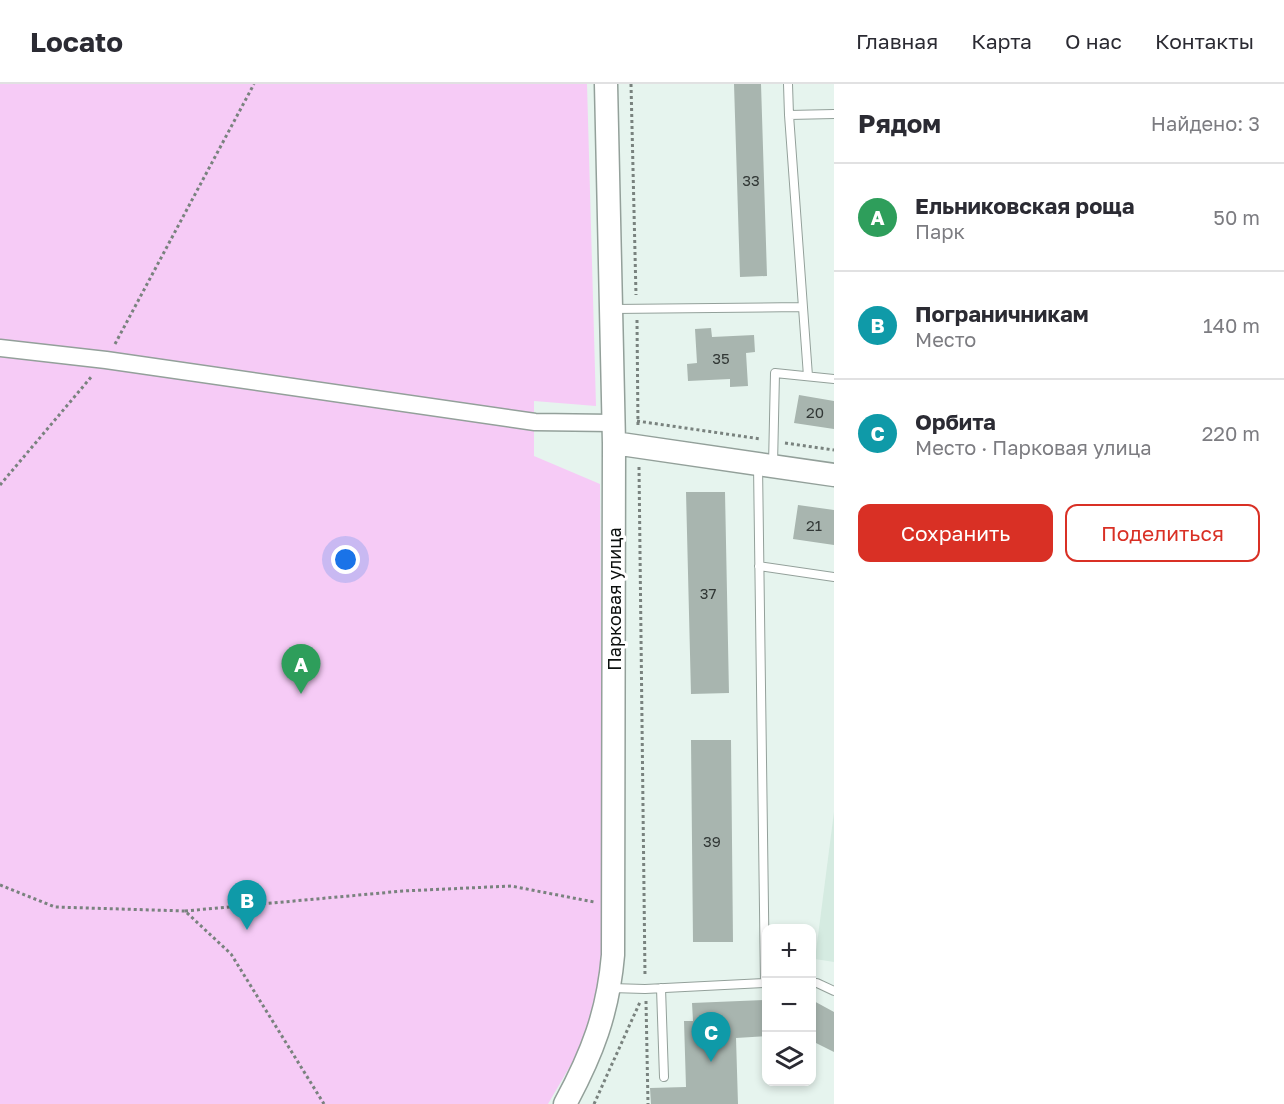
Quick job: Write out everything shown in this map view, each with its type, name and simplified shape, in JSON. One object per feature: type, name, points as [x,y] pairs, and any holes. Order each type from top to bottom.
[{"type":"street","name":"Парковая улица","points":[[567,1103],[592,1050],[610,988],[613,904],[614,433],[606,84]]},
{"type":"street","points":[[0,348],[106,360],[614,433],[638,446],[834,474]]},
{"type":"lane","points":[[788,84],[801,307],[808,376]]},
{"type":"lane","points":[[789,114],[834,114]]},
{"type":"lane","points":[[611,309],[801,307]]},
{"type":"lane","points":[[766,978],[759,566],[766,465],[774,441],[775,373],[834,379]]},
{"type":"lane","points":[[759,566],[834,577]]},
{"type":"lane","points":[[610,988],[645,989],[762,983]]},
{"type":"lane","points":[[816,983],[834,991]]},
{"type":"lane","points":[[662,988],[664,1077]]},
{"type":"path","points":[[0,485],[106,360],[255,84]]},
{"type":"path","points":[[631,84],[637,307],[648,1104]]},
{"type":"path","points":[[638,421],[834,450]]},
{"type":"path","points":[[0,885],[55,907],[185,911],[403,891],[511,886],[613,904]]},
{"type":"path","points":[[185,911],[231,954],[324,1104]]},
{"type":"path","points":[[594,1104],[645,989]]},
{"type":"shaded area","points":[[0,84],[587,84],[596,406],[534,401],[534,456],[600,484],[603,904],[606,966],[580,1049],[548,1104],[0,1104]]},
{"type":"shaded area","points":[[834,812],[834,962],[816,959]]},
{"type":"building","points":[[734,84],[761,84],[767,276],[740,277]]},
{"type":"building","points":[[711,328],[712,337],[754,335],[755,352],[746,353],[748,386],[730,387],[730,379],[688,381],[687,364],[697,363],[695,329]]},
{"type":"building","points":[[799,395],[834,401],[834,429],[794,423]]},
{"type":"building","points":[[686,492],[725,492],[729,693],[691,694]]},
{"type":"building","points":[[798,505],[834,510],[834,545],[793,539]]},
{"type":"building","points":[[691,740],[731,740],[733,942],[693,942]]},
{"type":"building","points":[[762,1000],[762,1036],[736,1038],[738,1104],[651,1104],[650,1088],[686,1087],[684,1021],[693,1021],[692,1003]]},
{"type":"building","points":[[816,1002],[834,1012],[834,1052],[816,1043]]},
{"type":"place","name":"Ельниковская роща","points":[[301,694]]},
{"type":"place","name":"Пограничникам","points":[[247,930]]},
{"type":"place","name":"Орбита","points":[[711,1062]]}]
